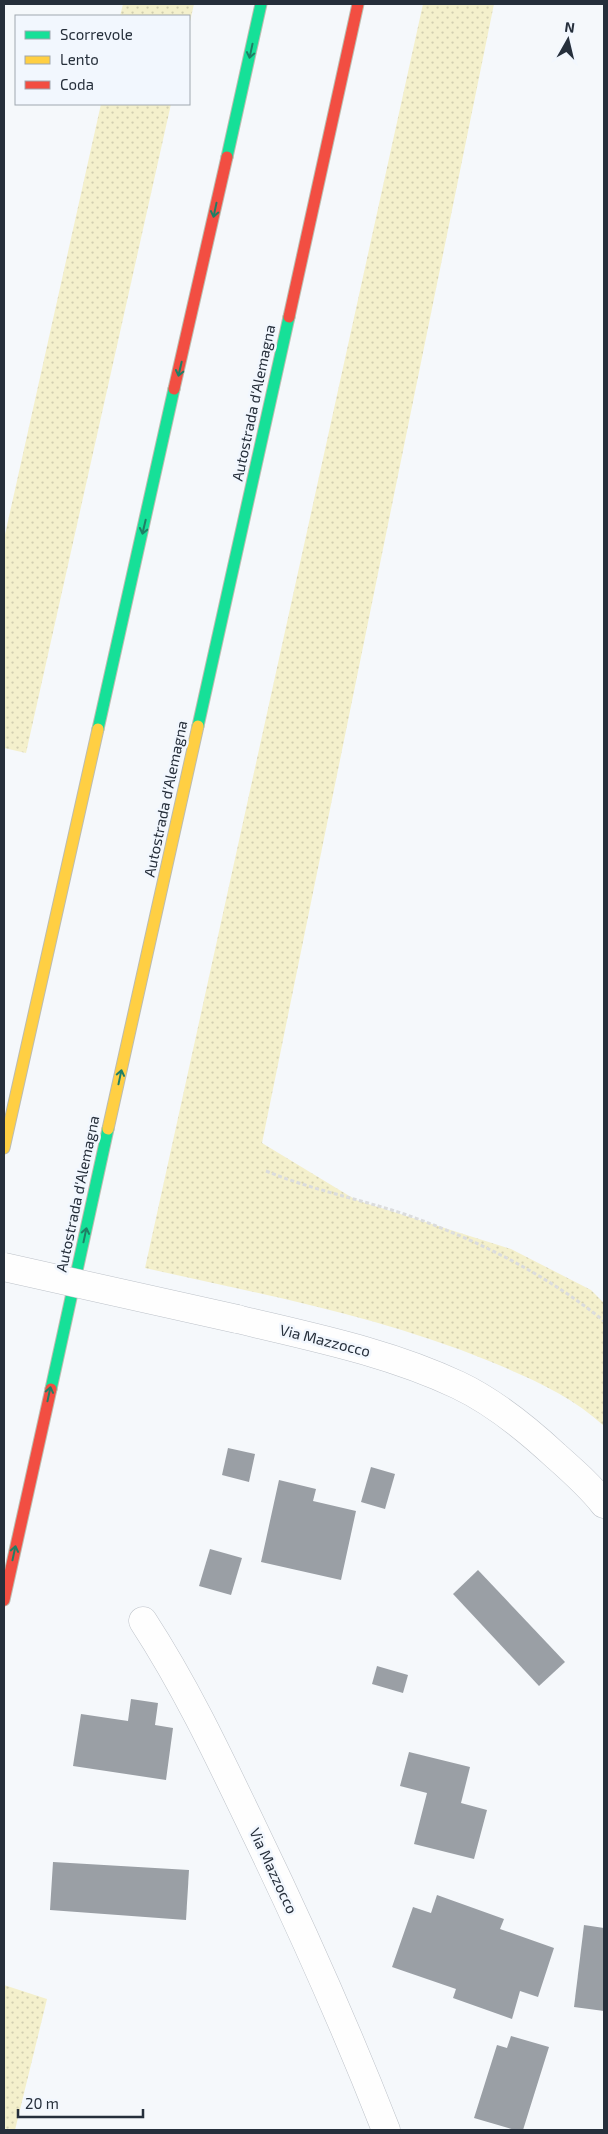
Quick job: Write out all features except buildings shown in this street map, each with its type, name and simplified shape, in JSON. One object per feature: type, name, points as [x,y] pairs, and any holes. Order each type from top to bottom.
[{"type":"highway","points":[[4,1148],[261,4]]},
{"type":"highway","name":"Autostrada d'Alemagna","points":[[4,1600],[358,4]]},
{"type":"street","name":"Via Mazzocco","points":[[4,1268],[237,1319],[355,1348],[427,1371],[460,1386],[515,1421],[572,1470],[604,1504]]},
{"type":"street","name":"Via Mazzocco","points":[[143,1621],[172,1666],[203,1724],[265,1853],[365,2076],[386,2130]]},
{"type":"path","points":[[266,1171],[302,1185],[396,1212],[447,1230],[560,1288],[604,1321]]},
{"type":"shaded area","points":[[123,4],[194,4],[190,22],[190,15],[120,15]]},
{"type":"shaded area","points":[[423,4],[494,4],[262,1143],[356,1200],[511,1249],[591,1290],[604,1303],[604,1426],[592,1415],[535,1381],[447,1345],[319,1307],[145,1268]]},
{"type":"shaded area","points":[[101,105],[171,105],[26,753],[4,748],[4,539]]},
{"type":"shaded area","points":[[4,1985],[47,1999],[15,2130],[4,2130]]},
{"type":"traffic: fast","points":[[227,157],[261,4]]},
{"type":"traffic: fast","points":[[198,726],[289,317]]},
{"type":"traffic: fast","points":[[98,729],[174,389]]},
{"type":"traffic: fast","points":[[51,1389],[108,1129]]},
{"type":"traffic: slow","points":[[108,1129],[198,726]]},
{"type":"traffic: slow","points":[[4,1148],[98,729]]},
{"type":"traffic: jam","points":[[289,317],[358,4]]},
{"type":"traffic: jam","points":[[174,389],[227,157]]},
{"type":"traffic: jam","points":[[4,1600],[51,1389]]}]
